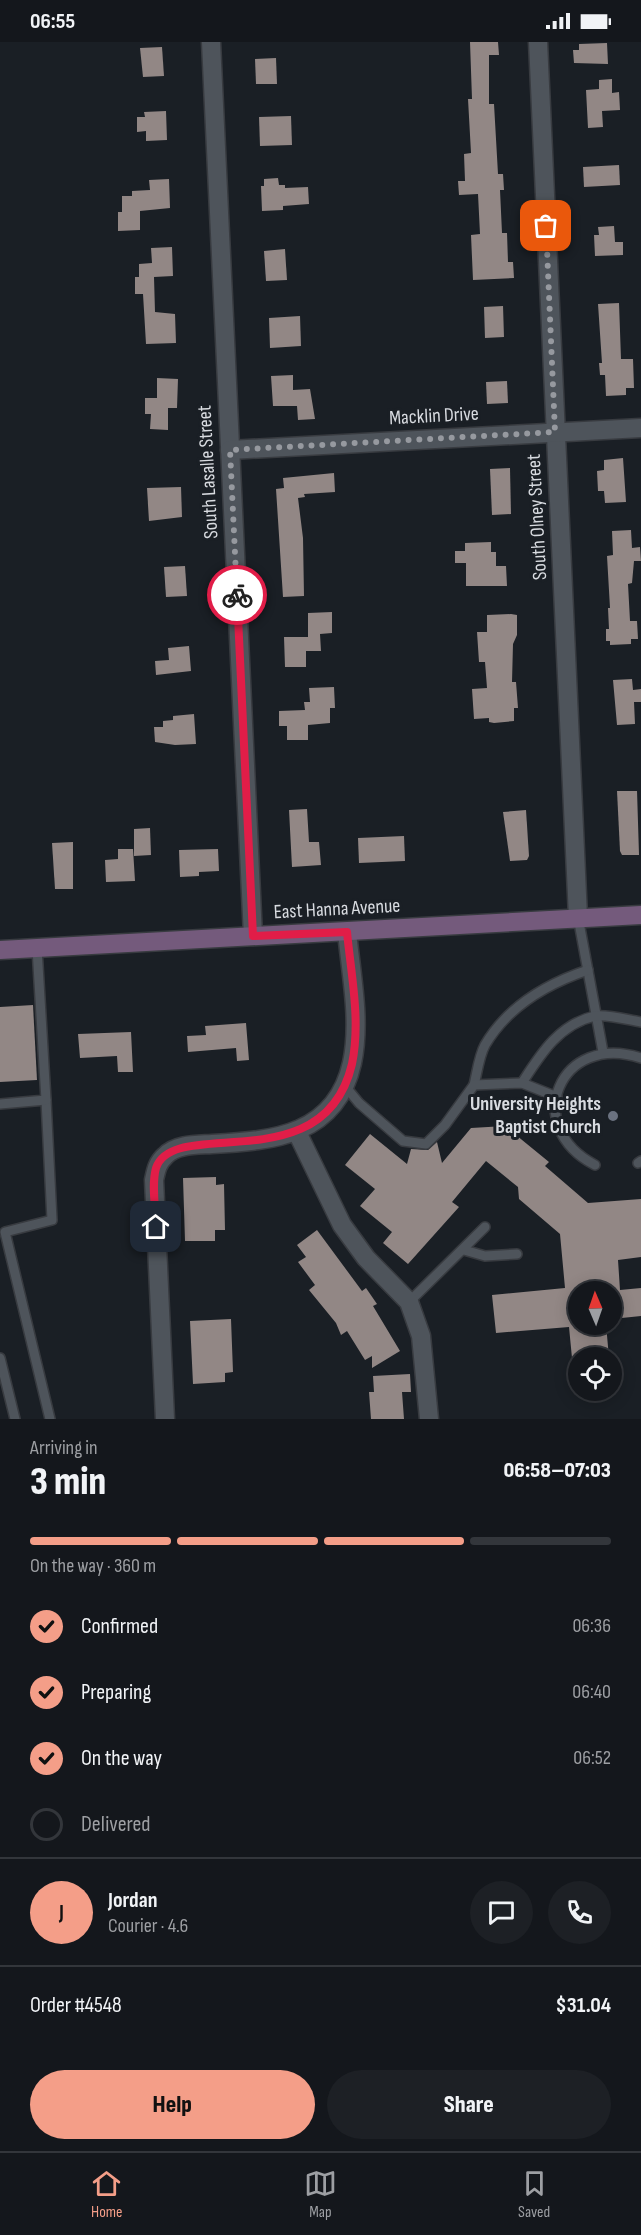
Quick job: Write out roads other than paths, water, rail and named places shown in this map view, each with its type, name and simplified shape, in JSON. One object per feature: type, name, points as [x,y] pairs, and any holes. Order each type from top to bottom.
[{"type":"main road","name":"East Hanna Avenue","points":[[0,950],[641,915]]},
{"type":"street","name":"South Lasalle Street","points":[[211,42],[253,936]]},
{"type":"street","name":"South Olney Street","points":[[538,42],[578,917]]},
{"type":"street","name":"Macklin Drive","points":[[230,450],[641,428]]},
{"type":"street","points":[[165,1419],[154,1180],[157,1167],[165,1156],[175,1149],[191,1145],[265,1140],[297,1132],[332,1106],[345,1086],[352,1062],[356,1031],[347,932]]},
{"type":"street","points":[[297,1132],[342,1225],[366,1258],[409,1302],[421,1336],[429,1419]]},
{"type":"lane","points":[[578,917],[603,1052]]},
{"type":"lane","points":[[37,948],[52,1220],[5,1232],[50,1419]]},
{"type":"lane","points":[[345,1086],[359,1103],[403,1141],[426,1144],[445,1125],[474,1085],[484,1047],[508,1013],[540,991],[588,970]]},
{"type":"lane","points":[[522,1083],[544,1047],[573,1025],[597,1016],[641,1022]]},
{"type":"lane","points":[[595,1165],[578,1156],[565,1142],[557,1125],[557,1096],[560,1087],[570,1070],[585,1058],[603,1052],[623,1052],[641,1058]]},
{"type":"lane","points":[[474,1085],[522,1083],[557,1096]]},
{"type":"lane","points":[[0,1104],[46,1100]]},
{"type":"lane","points":[[409,1302],[485,1227]]},
{"type":"lane","points":[[464,1250],[485,1256],[517,1254]]},
{"type":"lane","points":[[0,1358],[15,1419]]},
{"type":"place","name":"University Heights Baptist Church","points":[[613,1116]]}]
